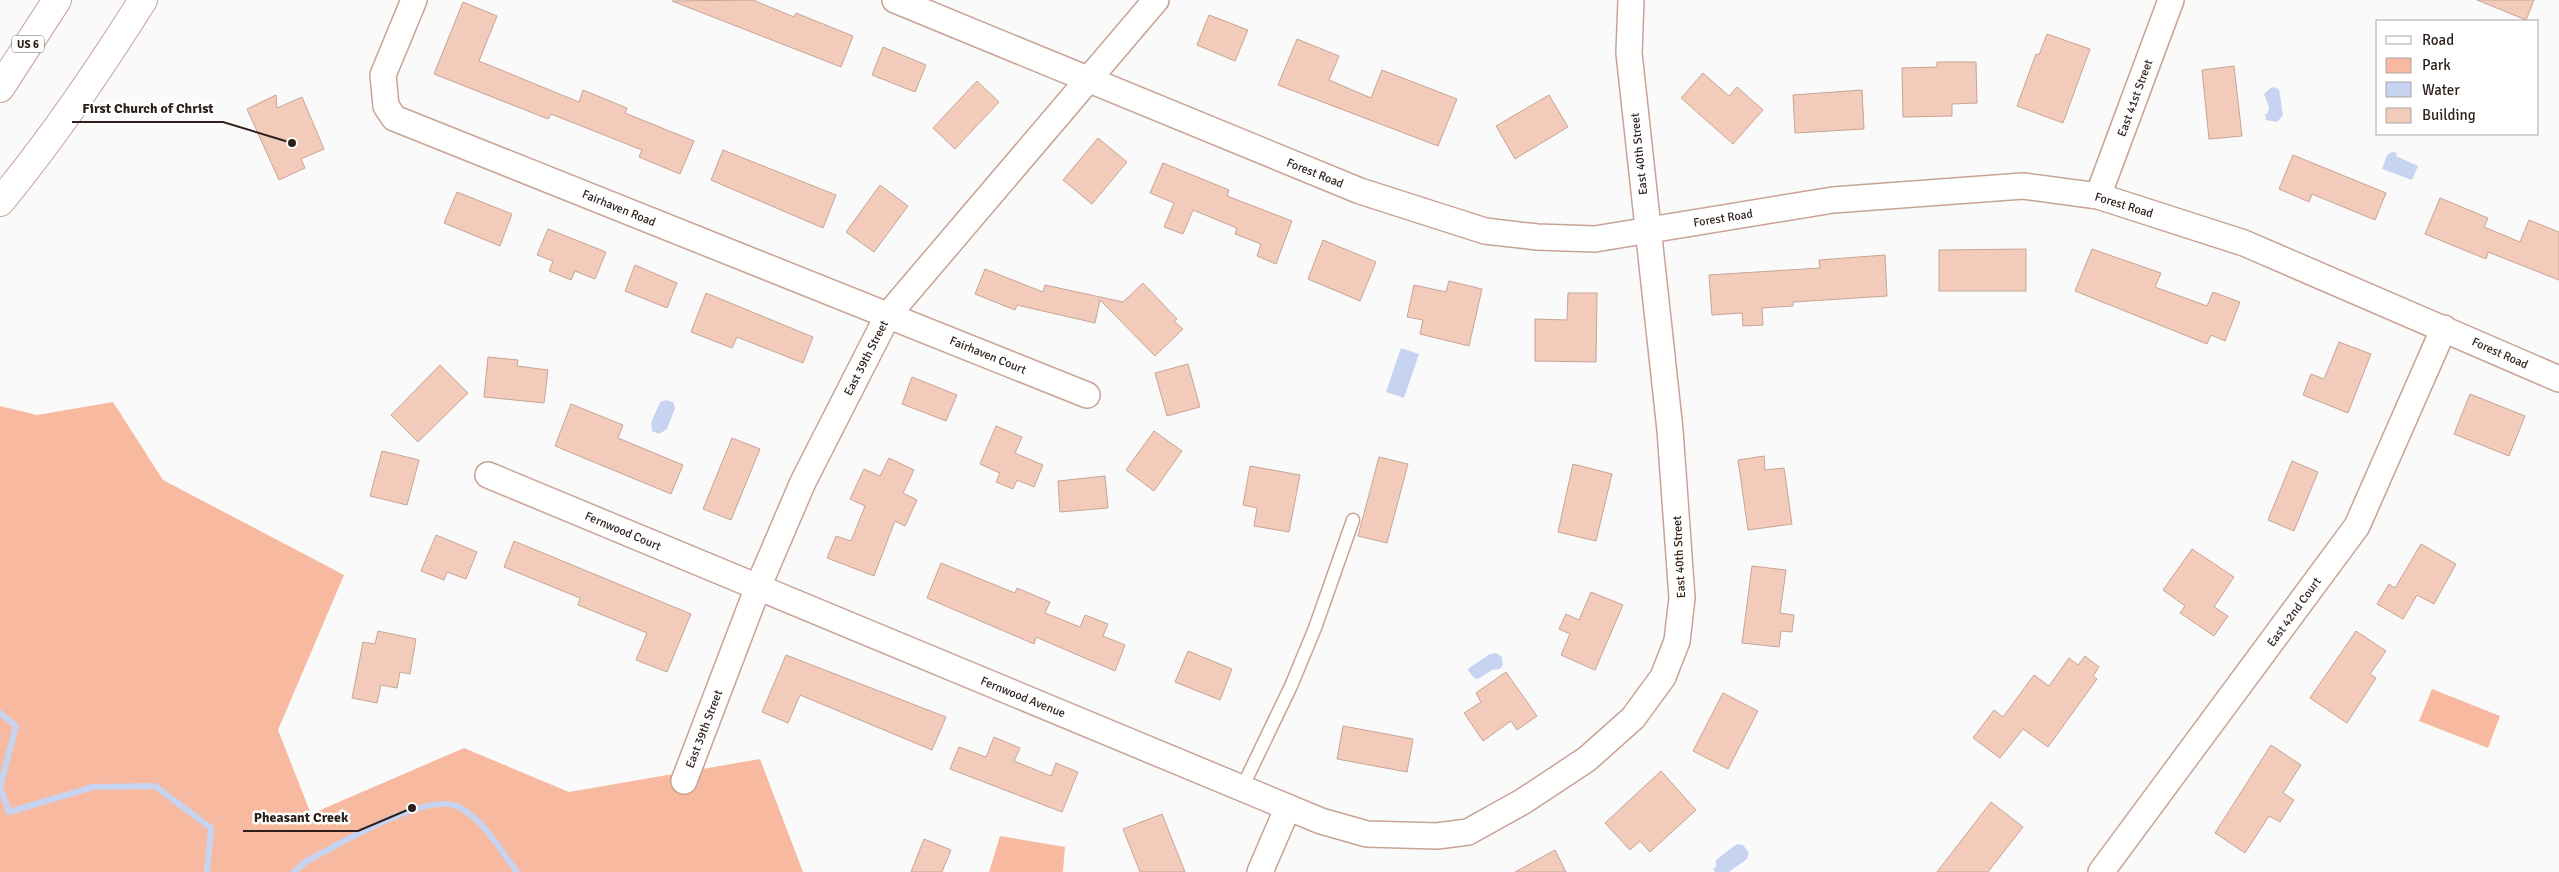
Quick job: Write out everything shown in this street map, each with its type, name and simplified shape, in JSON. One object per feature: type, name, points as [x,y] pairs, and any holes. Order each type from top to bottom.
[{"type":"main road","name":"US 6","points":[[0,88],[57,0]]},
{"type":"main road","points":[[0,202],[35,159],[90,83],[143,0]]},
{"type":"street","name":"Fairhaven Road","points":[[414,0],[384,73],[386,106],[394,118],[888,315]]},
{"type":"street","name":"Forest Road","points":[[895,0],[1360,191],[1485,230],[1537,236],[1596,239],[1852,198],[2023,186],[2098,196],[2244,243],[2559,379]]},
{"type":"street","name":"East 39th Street","points":[[684,781],[758,587],[803,482],[888,315],[1156,0]]},
{"type":"street","name":"East 40th Street","points":[[1288,807],[1321,821],[1367,834],[1437,836],[1468,832],[1522,802],[1586,759],[1633,718],[1663,676],[1676,642],[1682,598],[1670,430],[1629,53],[1630,0]]},
{"type":"street","name":"East 41st Street","points":[[2098,196],[2171,0]]},
{"type":"street","name":"Fairhaven Court","points":[[888,315],[1087,395]]},
{"type":"street","name":"East 42nd Court","points":[[2101,872],[2357,526],[2444,328]]},
{"type":"street","name":"Fernwood Court","points":[[488,475],[758,587]]},
{"type":"street","name":"Fernwood Avenue","points":[[758,587],[1288,807]]},
{"type":"street","points":[[1260,872],[1288,807]]},
{"type":"lane","points":[[1242,788],[1291,686],[1315,628],[1353,520]]},
{"type":"green space","points":[[113,402],[163,480],[344,575],[278,730],[311,814],[464,748],[569,792],[760,759],[803,872],[0,872],[0,406],[37,415]]},
{"type":"green space","points":[[2432,689],[2500,716],[2488,748],[2419,721]]},
{"type":"green space","points":[[1000,836],[1065,847],[1063,872],[989,872]]},
{"type":"water","points":[[2272,87],[2279,89],[2283,115],[2277,122],[2266,120],[2265,114],[2268,113],[2269,107],[2264,94]]},
{"type":"water","points":[[2392,152],[2397,153],[2396,156],[2418,166],[2412,180],[2382,169],[2387,155]]},
{"type":"water","points":[[1401,348],[1419,354],[1404,398],[1386,392]]},
{"type":"water","points":[[666,400],[673,402],[675,408],[667,429],[659,434],[652,431],[651,423],[660,402]]},
{"type":"water","points":[[1496,653],[1502,657],[1503,665],[1500,669],[1492,670],[1478,679],[1474,678],[1468,670],[1469,668],[1490,654]]},
{"type":"water","points":[[1737,844],[1743,845],[1749,853],[1747,859],[1729,872],[1715,872],[1713,869],[1716,867],[1716,860]]},
{"type":"building","points":[[753,0],[794,17],[796,13],[853,36],[841,67],[672,1]]},
{"type":"building","points":[[2477,0],[2534,0],[2526,20]]},
{"type":"building","points":[[463,2],[497,16],[479,61],[579,102],[583,90],[627,108],[625,113],[694,141],[680,174],[639,157],[642,150],[551,114],[548,119],[434,74]]},
{"type":"building","points":[[1209,15],[1248,30],[1235,61],[1197,45]]},
{"type":"building","points":[[2047,34],[2090,49],[2063,123],[2017,106],[2036,54],[2039,55]]},
{"type":"building","points":[[1297,39],[1339,56],[1329,80],[1371,98],[1382,70],[1457,99],[1438,146],[1278,85]]},
{"type":"building","points":[[883,47],[926,65],[915,92],[872,75]]},
{"type":"building","points":[[1937,62],[1976,62],[1977,103],[1952,104],[1952,116],[1903,117],[1902,68],[1937,67]]},
{"type":"building","points":[[2234,66],[2242,136],[2209,139],[2202,70]]},
{"type":"building","points":[[1703,73],[1729,96],[1737,87],[1763,110],[1733,144],[1681,98]]},
{"type":"building","points":[[977,81],[999,102],[955,149],[933,128]]},
{"type":"building","points":[[1862,90],[1864,129],[1795,133],[1793,95]]},
{"type":"building","points":[[276,95],[277,108],[302,97],[324,149],[301,159],[305,168],[279,180],[247,109]]},
{"type":"building","points":[[1549,95],[1568,127],[1515,159],[1496,126]]},
{"type":"building","points":[[1098,138],[1127,162],[1092,204],[1063,180]]},
{"type":"building","points":[[723,150],[836,195],[823,228],[711,180]]},
{"type":"building","points":[[2293,155],[2386,193],[2375,220],[2312,194],[2309,202],[2279,189]]},
{"type":"building","points":[[1163,163],[1229,190],[1227,196],[1292,221],[1276,264],[1257,256],[1261,244],[1235,234],[1237,228],[1193,210],[1183,234],[1164,227],[1174,203],[1150,193]]},
{"type":"building","points":[[880,185],[908,206],[874,252],[846,232]]},
{"type":"building","points":[[457,192],[512,214],[500,246],[444,223]]},
{"type":"building","points":[[2440,198],[2488,218],[2484,227],[2520,242],[2529,220],[2559,232],[2559,280],[2488,252],[2486,259],[2425,234]]},
{"type":"building","points":[[548,229],[606,252],[595,279],[575,271],[571,280],[549,271],[553,261],[537,255]]},
{"type":"building","points":[[1323,240],[1376,262],[1360,301],[1308,279]]},
{"type":"building","points":[[2026,249],[2026,291],[1939,291],[1939,250]]},
{"type":"building","points":[[2092,249],[2161,273],[2155,287],[2207,306],[2213,292],[2240,302],[2225,341],[2211,335],[2207,344],[2075,291]]},
{"type":"building","points":[[1885,255],[1887,296],[1793,302],[1793,306],[1762,308],[1763,325],[1743,326],[1742,313],[1712,315],[1709,275],[1820,268],[1819,260]]},
{"type":"building","points":[[635,265],[677,283],[667,308],[625,291]]},
{"type":"building","points":[[985,269],[1043,292],[1045,285],[1123,302],[1143,283],[1177,319],[1174,321],[1183,329],[1155,356],[1100,300],[1095,323],[1017,305],[1015,310],[975,294]]},
{"type":"building","points":[[1449,281],[1482,289],[1469,346],[1420,334],[1423,320],[1407,317],[1414,285],[1446,292]]},
{"type":"building","points":[[706,293],[813,337],[803,363],[737,337],[732,348],[691,332]]},
{"type":"building","points":[[1568,293],[1597,293],[1596,362],[1535,361],[1535,319],[1567,320]]},
{"type":"building","points":[[2339,342],[2371,354],[2348,413],[2303,395],[2311,374],[2324,379]]},
{"type":"building","points":[[488,357],[518,360],[517,366],[548,370],[544,403],[484,397]]},
{"type":"building","points":[[1188,364],[1200,407],[1167,416],[1155,373]]},
{"type":"building","points":[[440,365],[468,393],[418,442],[391,415]]},
{"type":"building","points":[[912,377],[957,395],[946,421],[902,404]]},
{"type":"building","points":[[2470,394],[2525,416],[2509,456],[2454,434]]},
{"type":"building","points":[[571,404],[623,425],[618,438],[683,465],[671,494],[555,446]]},
{"type":"building","points":[[996,426],[1022,437],[1015,453],[1043,465],[1034,487],[1017,480],[1013,489],[996,482],[1000,473],[980,464]]},
{"type":"building","points":[[1154,431],[1182,451],[1154,491],[1126,470]]},
{"type":"building","points":[[732,438],[760,449],[731,520],[703,509]]},
{"type":"building","points":[[382,451],[419,460],[407,505],[370,496]]},
{"type":"building","points":[[1764,456],[1765,470],[1784,468],[1792,524],[1748,530],[1738,460]]},
{"type":"building","points":[[1379,457],[1408,464],[1387,543],[1358,536]]},
{"type":"building","points":[[889,458],[914,470],[903,493],[917,500],[905,526],[895,521],[874,576],[827,558],[836,536],[851,541],[865,506],[850,499],[864,469],[880,476]]},
{"type":"building","points":[[2292,461],[2318,472],[2294,531],[2268,520]]},
{"type":"building","points":[[1573,464],[1612,474],[1596,541],[1558,532]]},
{"type":"building","points":[[1250,466],[1300,475],[1289,532],[1254,526],[1257,508],[1243,505]]},
{"type":"building","points":[[1105,476],[1108,508],[1060,512],[1058,481]]},
{"type":"building","points":[[436,535],[477,552],[466,579],[447,572],[444,580],[421,571]]},
{"type":"building","points":[[514,541],[691,614],[667,672],[636,660],[647,633],[578,605],[580,598],[504,567]]},
{"type":"building","points":[[2421,544],[2456,564],[2434,604],[2417,595],[2403,619],[2377,604],[2389,584],[2395,588]]},
{"type":"building","points":[[2192,549],[2234,577],[2214,607],[2228,616],[2214,636],[2180,613],[2185,606],[2163,590]]},
{"type":"building","points":[[941,563],[1015,593],[1017,588],[1050,602],[1045,613],[1080,627],[1085,615],[1108,624],[1103,636],[1125,645],[1115,671],[1036,637],[1034,644],[927,598]]},
{"type":"building","points":[[1752,566],[1786,570],[1780,613],[1794,615],[1792,632],[1781,631],[1779,647],[1742,643]]},
{"type":"building","points":[[1591,592],[1623,605],[1595,670],[1561,655],[1570,634],[1559,629],[1566,614],[1579,620]]},
{"type":"building","points":[[378,631],[416,639],[410,674],[400,672],[397,688],[381,685],[377,703],[352,698],[363,642],[375,644]]},
{"type":"building","points":[[2356,631],[2386,651],[2370,674],[2376,678],[2347,723],[2310,698]]},
{"type":"building","points":[[1188,651],[1232,669],[1220,700],[1175,682]]},
{"type":"building","points":[[786,655],[946,717],[932,750],[800,695],[788,723],[762,712]]},
{"type":"building","points":[[2085,656],[2099,667],[2093,676],[2097,679],[2048,747],[2023,729],[2000,758],[1973,738],[1994,710],[2003,717],[2034,675],[2049,686],[2069,658],[2078,665]]},
{"type":"building","points":[[1506,672],[1537,716],[1517,730],[1511,721],[1483,741],[1464,713],[1481,702],[1476,693]]},
{"type":"building","points":[[1723,693],[1758,711],[1728,769],[1693,751]]},
{"type":"building","points":[[1343,726],[1413,739],[1407,772],[1337,759]]},
{"type":"building","points":[[994,737],[1020,748],[1014,761],[1051,776],[1056,763],[1078,772],[1062,812],[950,769],[959,747],[986,757]]},
{"type":"building","points":[[2271,745],[2301,765],[2283,793],[2294,800],[2280,822],[2269,816],[2245,853],[2215,833]]},
{"type":"building","points":[[1661,771],[1696,810],[1650,852],[1640,841],[1630,850],[1605,823]]},
{"type":"building","points":[[1991,802],[2023,827],[1988,872],[1937,872]]},
{"type":"building","points":[[1162,814],[1185,872],[1140,872],[1123,829]]},
{"type":"building","points":[[924,839],[951,850],[942,872],[911,872]]},
{"type":"building","points":[[1555,850],[1566,872],[1515,872]]},
{"type":"waterway","points":[[0,713],[16,726],[0,787]]},
{"type":"waterway","points":[[0,787],[9,812],[93,787],[155,786],[211,828],[207,872]]},
{"type":"waterway","points":[[294,872],[305,862],[382,822],[426,806],[445,804],[459,807],[484,827],[517,872]]},
{"type":"place","name":"First Church of Christ","points":[[292,143]]},
{"type":"place","name":"Pheasant Creek","points":[[412,808]]}]
